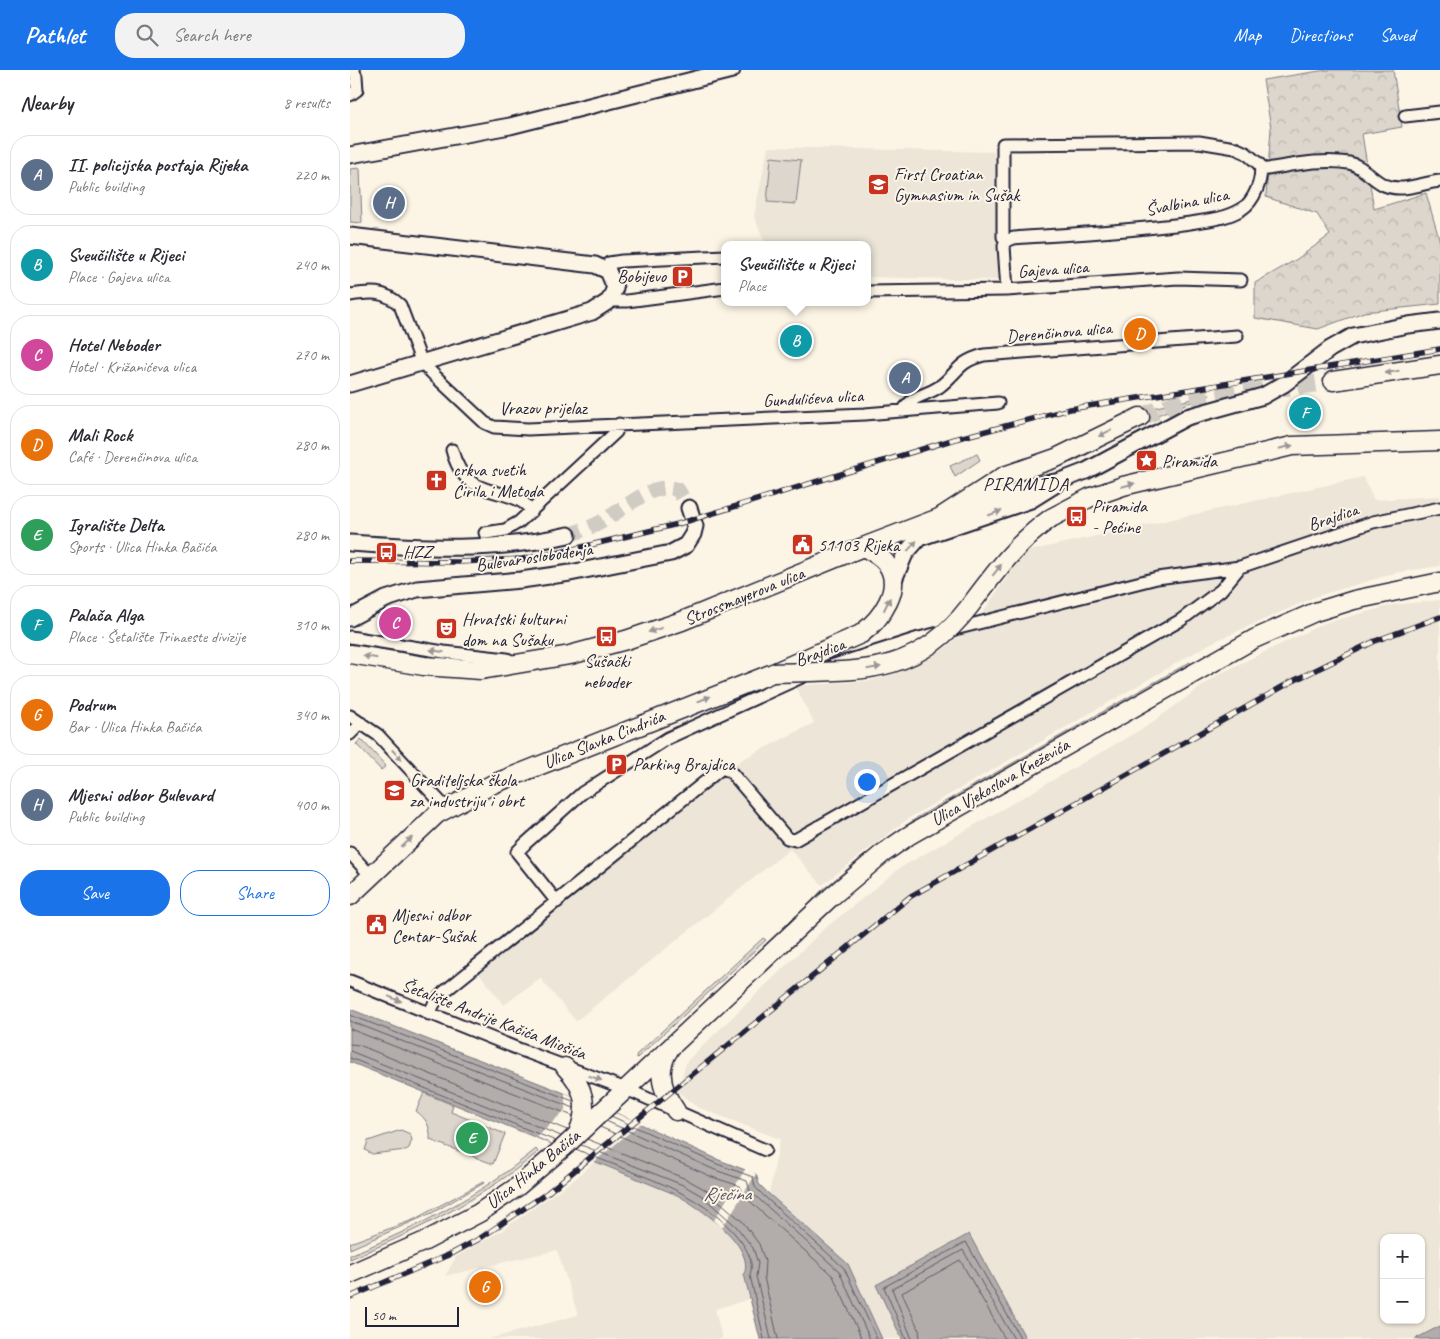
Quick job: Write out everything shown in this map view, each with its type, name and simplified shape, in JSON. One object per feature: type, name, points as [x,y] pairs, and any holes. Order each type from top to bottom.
[{"type":"main road","points":[[1334,381],[1440,365]]},
{"type":"main road","name":"Strossmayerova ulica","points":[[350,654],[424,666],[463,670],[481,670],[570,655],[682,621],[939,518],[1004,476],[1056,458],[1140,417]]},
{"type":"main road","points":[[773,673],[870,669],[889,665],[918,653],[930,646],[958,621],[1014,550],[1051,518],[1089,498],[1123,486],[1292,446],[1440,441]]},
{"type":"main road","points":[[863,547],[886,563],[893,582]]},
{"type":"main road","name":"Ulica Slavka Cindrića","points":[[350,896],[446,808],[492,784],[773,673],[848,640],[872,625],[883,612],[891,596],[893,582]]},
{"type":"main road","name":"Ulica Vjekoslava Kneževića","points":[[626,1089],[831,896],[882,854],[928,823],[1206,664],[1284,625],[1354,600],[1440,582]]},
{"type":"main road","points":[[671,1047],[665,1056],[661,1076],[664,1090],[676,1111]]},
{"type":"main road","points":[[565,1067],[580,1085],[585,1100],[585,1113],[578,1134]]},
{"type":"main road","name":"Ulica Hinka Bačića","points":[[350,1274],[426,1241],[478,1213],[517,1186],[563,1148],[626,1089]]},
{"type":"street","points":[[350,95],[356,90],[356,76],[353,70]]},
{"type":"street","points":[[350,155],[510,126],[732,70]]},
{"type":"street","points":[[1405,116],[1440,112]]},
{"type":"street","points":[[1007,290],[1004,246],[1006,241],[1003,237],[1003,144],[1199,142],[1226,146],[1246,153],[1257,162],[1261,170],[1318,162],[1346,162],[1357,165],[1372,178],[1393,188],[1405,188],[1440,181]]},
{"type":"street","name":"Švalbina ulica","points":[[1006,241],[1014,238],[1164,227],[1222,218],[1234,214],[1248,205],[1258,185],[1261,170]]},
{"type":"street","points":[[350,236],[595,265],[604,268],[611,274],[615,288],[609,301],[592,312],[350,384]]},
{"type":"street","points":[[604,268],[613,261],[721,256]]},
{"type":"street","name":"Gajeva ulica","points":[[871,292],[1007,290],[1178,278],[1241,280]]},
{"type":"street","points":[[609,301],[627,301],[721,289]]},
{"type":"street","points":[[350,295],[375,292],[383,293],[394,299],[400,305],[422,363]]},
{"type":"street","points":[[939,518],[1025,488],[1060,481],[1086,471],[1172,423],[1273,392],[1338,343],[1353,336],[1440,321]]},
{"type":"street","name":"Derenčinova ulica","points":[[903,410],[916,396],[940,386],[963,363],[984,355],[1237,336]]},
{"type":"street","name":"Vrazov prijelaz","points":[[422,363],[469,409],[494,427],[528,429],[624,424]]},
{"type":"street","name":"Gundulićeva ulica","points":[[624,424],[903,410],[998,403]]},
{"type":"street","points":[[485,533],[505,530],[520,522],[624,424]]},
{"type":"street","points":[[452,450],[459,469],[475,484],[491,493],[526,503],[532,511]]},
{"type":"street","points":[[893,582],[905,554],[919,538],[929,533],[981,518],[1031,500],[1060,481]]},
{"type":"street","name":"Bulevar oslobođenja","points":[[353,616],[386,600],[417,589],[570,574],[670,553],[686,545],[693,534],[695,526],[689,508]]},
{"type":"street","name":"Brajdica","points":[[557,902],[516,852],[582,793],[622,766],[691,725],[811,673],[919,638],[1157,578],[1240,567],[1373,522],[1440,508]]},
{"type":"street","name":"Bulevar oslobođenja","points":[[350,543],[450,548],[522,544],[568,535]]},
{"type":"street","points":[[429,1014],[435,1002],[444,992],[722,768],[730,771],[787,838],[795,840],[1181,620],[1221,590],[1240,567]]},
{"type":"street","points":[[353,616],[356,638],[444,652],[507,659],[519,664]]},
{"type":"street","points":[[350,716],[378,735],[446,808]]},
{"type":"street","points":[[350,734],[361,723]]},
{"type":"street","points":[[350,852],[372,876]]},
{"type":"street","name":"Šetalište Andrije Kačića Miošića","points":[[350,981],[429,1014],[626,1089],[765,1150]]},
{"type":"shaded area","name":"First Croatian Gymnasium in Sušak","points":[[768,147],[994,152],[999,280],[871,277],[871,241],[764,241],[754,216]]},
{"type":"shaded area","points":[[1363,477],[1374,500],[1440,496],[1440,566],[1399,572],[1317,596],[1211,643],[909,818],[822,885],[790,849],[576,1021],[540,978],[504,1005],[478,972],[724,772],[743,759],[814,723],[795,686],[868,681],[898,673],[923,662],[945,648],[977,621],[1015,565],[1029,551]]},
{"type":"shaded area","points":[[1440,600],[1440,1326],[1415,1339],[1026,1339],[969,1234],[877,1285],[902,1339],[882,1339],[848,1264],[769,1194],[780,1139],[697,1107],[677,1091],[687,1061],[823,930],[900,868],[1147,726],[1219,674],[1325,623],[1393,605]]},
{"type":"shaded area","points":[[594,1162],[677,1195],[695,1205],[728,1234],[743,1253],[747,1267],[744,1274],[750,1299],[715,1309],[722,1339],[489,1339],[578,1315],[557,1250],[445,1276],[456,1257],[501,1231],[575,1179]]},
{"type":"green space","points":[[1326,70],[1393,70],[1402,127],[1362,134],[1374,209],[1426,193],[1440,242],[1440,304],[1364,312],[1318,329],[1255,318],[1255,283],[1297,259],[1330,235],[1317,214],[1266,197],[1271,128],[1263,80]]},
{"type":"green space","points":[[771,157],[801,160],[796,204],[767,202]]},
{"type":"green space","points":[[360,168],[362,223],[350,222],[350,169]]},
{"type":"green space","points":[[1210,395],[1162,413],[1143,423],[1139,411]]},
{"type":"green space","points":[[1138,427],[1077,460],[1000,489],[999,486],[1075,458]]},
{"type":"green space","points":[[977,454],[980,460],[955,477],[950,466]]},
{"type":"green space","points":[[1190,662],[1191,665],[811,902],[821,891],[862,857],[918,817]]},
{"type":"green space","points":[[361,739],[386,766],[381,770],[356,744]]},
{"type":"green space","points":[[763,938],[766,940],[637,1058],[636,1055]]},
{"type":"green space","points":[[424,1093],[453,1105],[451,1112],[505,1134],[493,1164],[430,1140],[430,1131],[427,1123],[416,1111]]},
{"type":"green space","points":[[401,1130],[410,1134],[412,1140],[409,1148],[406,1150],[372,1154],[365,1150],[368,1141]]},
{"type":"green space","points":[[536,1149],[538,1152],[494,1185],[448,1213],[350,1259],[350,1255],[447,1210],[491,1182]]},
{"type":"green space","points":[[483,1182],[432,1213],[350,1249],[350,1243],[413,1220]]},
{"type":"water","name":"Rječina","points":[[350,1009],[623,1116],[719,1160],[756,1174],[759,1184],[769,1194],[848,1264],[882,1339],[760,1339],[744,1274],[745,1263],[742,1252],[734,1240],[711,1218],[677,1195],[350,1062]]},
{"type":"water","points":[[969,1234],[1026,1339],[902,1339],[876,1285]]},
{"type":"water","points":[[1440,1326],[1440,1339],[1415,1339]]},
{"type":"pier","points":[[565,1093],[641,1123],[594,1162],[588,1160],[537,1137],[565,1110]]},
{"type":"pier","points":[[746,1168],[756,1174],[722,1228],[714,1220]]},
{"type":"tunnel","points":[[1140,417],[1180,402],[1333,381]]},
{"type":"tunnel","points":[[568,535],[597,524],[638,498],[659,489],[669,488],[678,490],[689,508]]},
{"type":"railway","points":[[350,561],[459,562],[522,559],[557,553],[678,524],[955,439],[1070,409],[1440,349]]},
{"type":"railway","points":[[350,1297],[453,1253],[479,1239],[547,1193],[911,896],[1291,682],[1375,641],[1440,617]]},
{"type":"place","name":"First Croatian Gymnasium in Sušak","points":[[878,184]]},
{"type":"place","name":"Mjesni odbor Bulevard","points":[[389,203]]},
{"type":"place","name":"Bobijevo","points":[[682,276]]},
{"type":"place","name":"Mali Rock","points":[[1140,334]]},
{"type":"place","name":"Sveučilište u Rijeci","points":[[796,341]]},
{"type":"place","name":"II. policijska postaja Rijeka","points":[[905,378]]},
{"type":"place","name":"Palača Alga","points":[[1305,413]]},
{"type":"place","name":"Piramida","points":[[1146,461]]},
{"type":"place","name":"crkva svetih Ćirila i Metoda","points":[[437,480]]},
{"type":"place","name":"Piramida - Pećine","points":[[1076,516]]},
{"type":"place","name":"51103 Rijeka","points":[[802,545]]},
{"type":"place","name":"HZZ","points":[[387,552]]},
{"type":"place","name":"Hotel Neboder","points":[[395,623]]},
{"type":"place","name":"Hrvatski kulturni dom na Sušaku","points":[[446,629]]},
{"type":"place","name":"Sušački neboder","points":[[607,636]]},
{"type":"place","name":"Parking Brajdica","points":[[617,764]]},
{"type":"place","name":"Graditeljska škola za industriju i obrt","points":[[394,790]]},
{"type":"place","name":"Mjesni odbor Centar-Sušak","points":[[376,925]]},
{"type":"place","name":"Igralište Delta","points":[[472,1138]]},
{"type":"place","name":"Podrum","points":[[485,1287]]},
{"type":"district","name":"PIRAMIDA","points":[[1026,483]]}]
